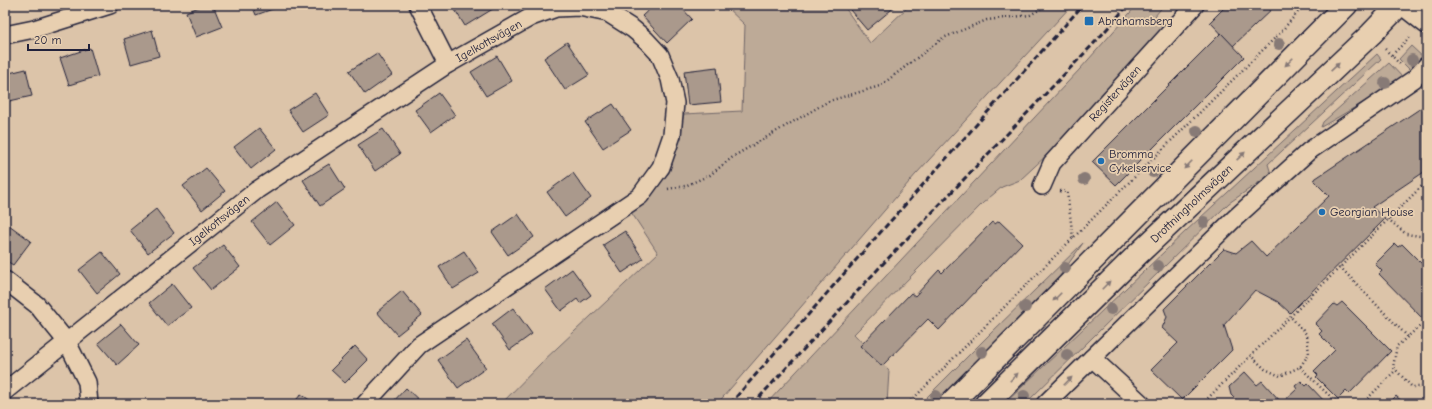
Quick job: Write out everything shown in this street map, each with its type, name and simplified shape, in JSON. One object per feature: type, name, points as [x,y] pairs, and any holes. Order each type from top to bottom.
[{"type":"main road","points":[[950,404],[1346,5]]},
{"type":"main road","name":"Drottningholmsvägen","points":[[986,404],[1137,254],[1371,34],[1399,5]]},
{"type":"street","points":[[5,35],[34,28],[110,5]]},
{"type":"street","points":[[418,5],[448,64]]},
{"type":"street","name":"Registervägen","points":[[1042,186],[1052,163],[1195,5]]},
{"type":"street","points":[[1404,5],[1426,22]]},
{"type":"street","name":"Igelkottsvägen","points":[[5,391],[257,190],[448,64],[531,17],[556,8],[579,7],[608,13],[633,29],[660,55],[670,79],[675,103],[672,135],[661,167],[640,196],[419,344],[365,404]]},
{"type":"street","points":[[1045,404],[1234,219],[1309,151],[1414,80],[1427,65]]},
{"type":"street","points":[[5,280],[37,305],[67,342],[87,382],[89,404]]},
{"type":"street","points":[[1092,358],[1142,404]]},
{"type":"path","points":[[640,196],[684,186],[710,175],[734,156],[829,102],[880,86],[943,38],[987,20],[1030,15],[1048,5]]},
{"type":"path","points":[[908,404],[1280,33],[1304,5]]},
{"type":"path","points":[[1392,56],[1426,22]]},
{"type":"path","points":[[1202,404],[1427,181]]},
{"type":"path","points":[[1042,186],[1067,192],[1073,238]]},
{"type":"path","points":[[1388,219],[1406,234],[1427,237]]},
{"type":"path","points":[[1340,267],[1408,337]]},
{"type":"path","points":[[1250,355],[1265,369],[1280,376],[1300,367],[1309,354],[1307,335],[1290,316]]},
{"type":"path","points":[[1427,325],[1420,326],[1397,346],[1393,367],[1412,387],[1427,387]]},
{"type":"path","points":[[1300,367],[1338,404]]},
{"type":"path","points":[[1362,404],[1396,370]]},
{"type":"shaded area","points":[[724,5],[843,5],[870,43],[910,5],[1072,5],[916,174],[717,404],[501,404],[541,363],[658,253],[631,212],[669,173],[684,114],[742,111],[745,25]]},
{"type":"shaded area","points":[[1137,5],[1164,5],[1155,16],[1166,25],[1048,154],[1020,180],[1002,187],[983,203],[854,334],[889,371],[887,404],[766,404],[1080,69]]},
{"type":"shaded area","points":[[1411,46],[1425,59],[1412,72],[1399,59]]},
{"type":"shaded area","points":[[1377,54],[1381,59],[1268,164],[1271,174],[1229,203],[1025,404],[1004,404],[1186,231]]},
{"type":"shaded area","points":[[1389,63],[1405,80],[1378,99],[1371,98],[1321,127],[1323,122]]},
{"type":"shaded area","points":[[1083,243],[1055,283],[934,404],[920,404],[990,334]]},
{"type":"building","points":[[204,5],[213,5],[222,27],[196,37],[186,12]]},
{"type":"building","points":[[252,5],[281,5],[281,6],[256,15]]},
{"type":"building","points":[[452,5],[495,5],[496,7],[465,26]]},
{"type":"building","points":[[654,5],[679,5],[692,19],[667,43],[642,16]]},
{"type":"building","points":[[856,5],[897,5],[867,30],[850,10]]},
{"type":"building","points":[[1227,5],[1276,5],[1233,46],[1210,22]]},
{"type":"building","points":[[152,30],[159,56],[131,64],[124,39]]},
{"type":"building","points":[[1221,33],[1244,57],[1116,185],[1092,162]]},
{"type":"building","points":[[567,42],[589,75],[565,90],[544,58]]},
{"type":"building","points":[[90,48],[98,76],[69,85],[60,58]]},
{"type":"building","points":[[377,53],[392,75],[365,94],[349,71]]},
{"type":"building","points":[[497,56],[512,81],[486,96],[471,72]]},
{"type":"building","points":[[717,67],[721,102],[688,105],[684,71]]},
{"type":"building","points":[[26,69],[32,96],[5,102],[5,74]]},
{"type":"building","points":[[315,93],[329,115],[303,132],[288,110]]},
{"type":"building","points":[[439,93],[455,115],[431,132],[415,110]]},
{"type":"building","points":[[613,104],[631,130],[603,148],[585,122]]},
{"type":"building","points":[[1427,104],[1427,170],[1372,207],[1385,219],[1290,313],[1278,302],[1255,290],[1224,325],[1232,350],[1182,400],[1151,370],[1178,343],[1162,328],[1167,317],[1164,309],[1224,249],[1236,253],[1251,241],[1266,257],[1329,196],[1313,180]]},
{"type":"building","points":[[259,128],[276,149],[251,169],[234,147]]},
{"type":"building","points":[[383,129],[400,154],[375,171],[358,145]]},
{"type":"building","points":[[329,164],[345,189],[320,206],[303,180]]},
{"type":"building","points":[[206,168],[225,191],[202,210],[183,186]]},
{"type":"building","points":[[573,173],[591,198],[565,217],[547,192]]},
{"type":"building","points":[[277,202],[295,225],[270,245],[252,222]]},
{"type":"building","points":[[156,209],[174,233],[148,253],[130,230]]},
{"type":"building","points":[[518,214],[534,237],[508,255],[492,232]]},
{"type":"building","points":[[999,221],[1022,243],[939,330],[928,319],[882,366],[860,346],[911,293],[915,296],[939,270],[942,273],[992,222],[995,224]]},
{"type":"building","points":[[9,225],[31,241],[13,265],[5,260],[5,230]]},
{"type":"building","points":[[625,231],[643,259],[622,273],[603,245]]},
{"type":"building","points":[[1395,244],[1398,247],[1402,244],[1422,264],[1427,260],[1427,315],[1423,319],[1379,274],[1382,271],[1375,264]]},
{"type":"building","points":[[223,245],[240,267],[211,290],[193,268]]},
{"type":"building","points":[[464,251],[479,273],[453,289],[439,267]]},
{"type":"building","points":[[102,252],[120,274],[97,293],[79,270]]},
{"type":"building","points":[[572,269],[591,295],[580,303],[577,299],[561,311],[545,289]]},
{"type":"building","points":[[172,284],[191,308],[167,326],[149,303]]},
{"type":"building","points":[[402,291],[422,315],[397,335],[377,312]]},
{"type":"building","points":[[1342,302],[1391,351],[1349,394],[1346,391],[1338,399],[1316,377],[1318,375],[1314,371],[1335,350],[1319,334],[1322,331],[1315,324],[1334,304],[1337,306]]},
{"type":"building","points":[[513,308],[532,334],[510,350],[492,324]]},
{"type":"building","points":[[121,324],[139,345],[117,365],[98,343]]},
{"type":"building","points":[[466,340],[486,368],[458,388],[438,360]]},
{"type":"building","points":[[355,346],[368,360],[345,383],[331,370]]},
{"type":"building","points":[[1245,372],[1257,385],[1262,381],[1282,403],[1297,389],[1295,386],[1301,381],[1306,386],[1308,384],[1327,404],[1235,404],[1238,402],[1231,395],[1229,387]]},
{"type":"building","points":[[406,388],[423,404],[391,404]]},
{"type":"building","points":[[301,394],[315,404],[293,404]]},
{"type":"building","points":[[1396,396],[1405,404],[1388,404]]},
{"type":"building","points":[[1072,399],[1077,404],[1068,404]]},
{"type":"railway","points":[[730,404],[1083,5]]},
{"type":"railway","points":[[753,404],[879,268],[1098,39],[1128,5]]},
{"type":"place","name":"Abrahamsberg","points":[[1089,21]]},
{"type":"place","name":"Bromma Cykelservice","points":[[1101,161]]},
{"type":"place","name":"Georgian House","points":[[1322,212]]}]
